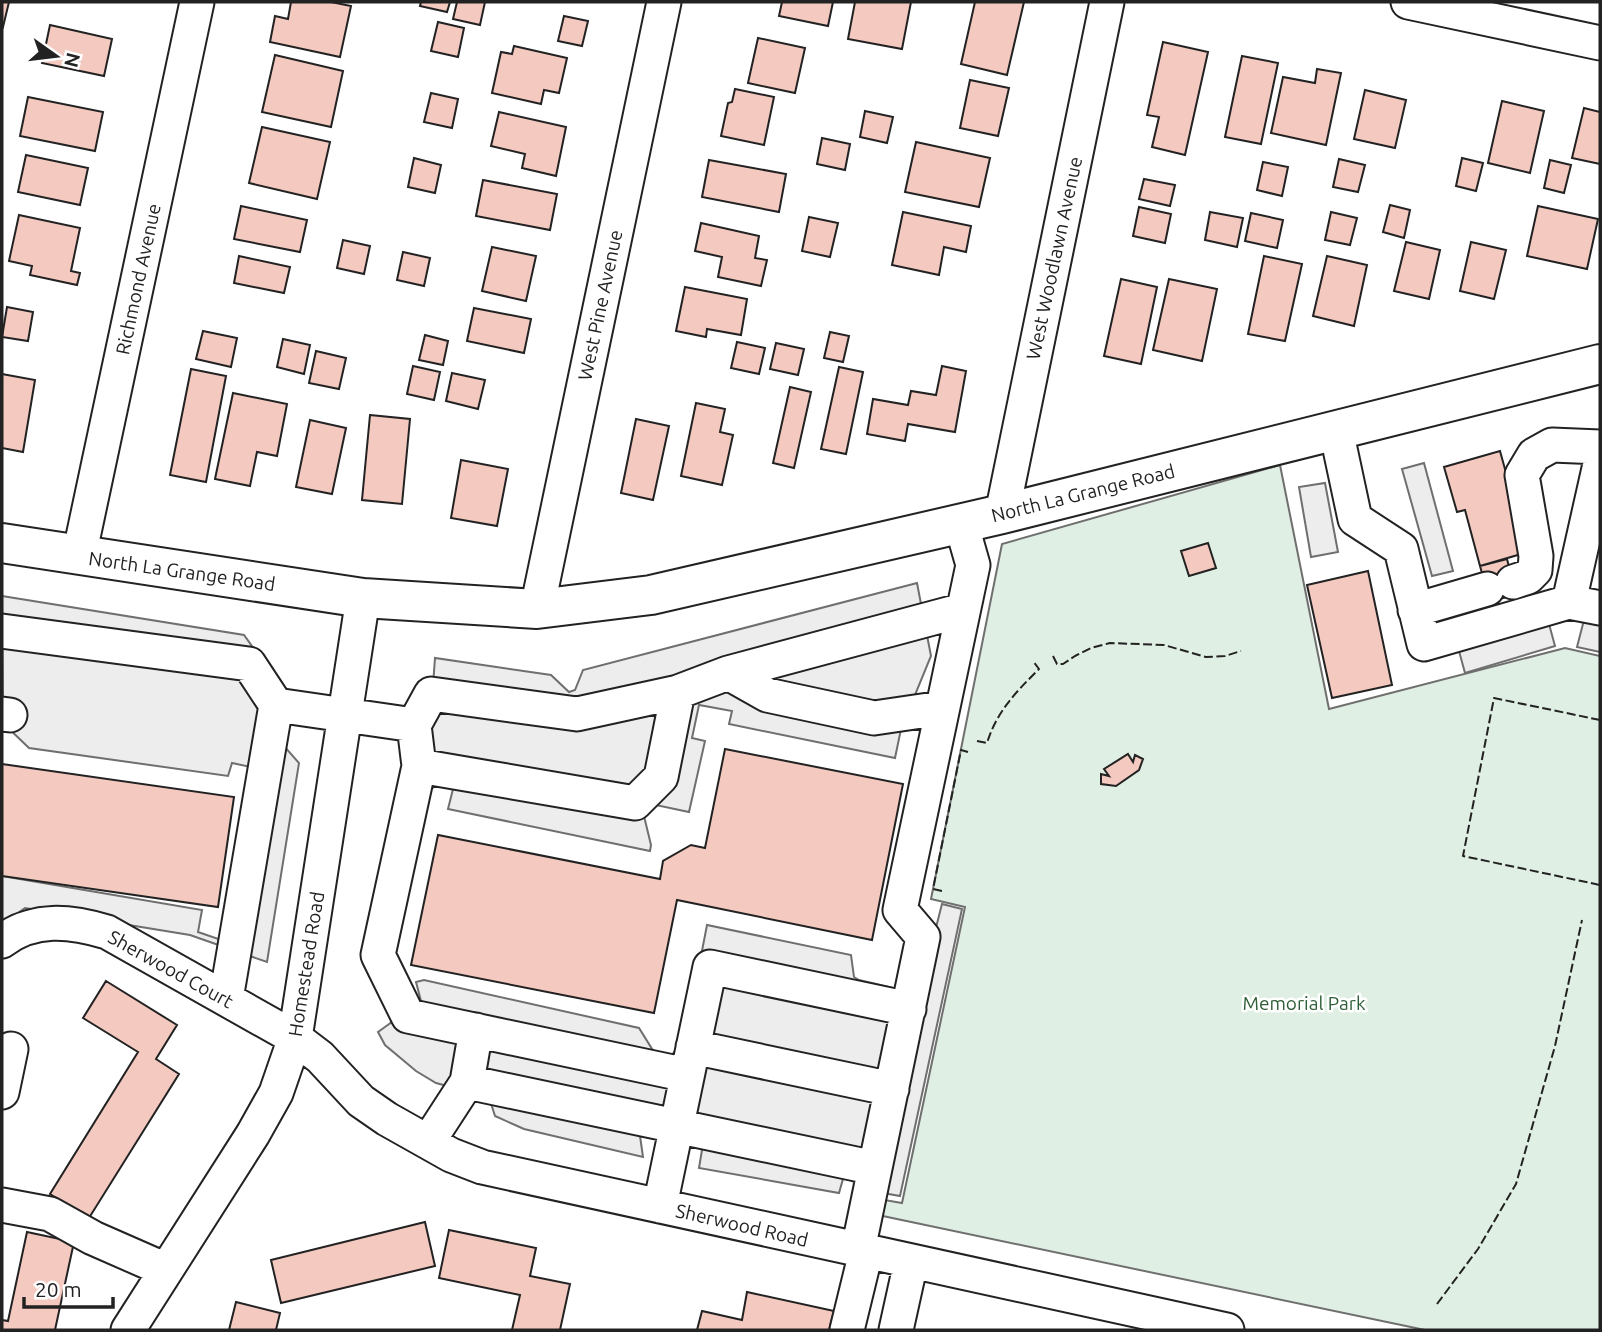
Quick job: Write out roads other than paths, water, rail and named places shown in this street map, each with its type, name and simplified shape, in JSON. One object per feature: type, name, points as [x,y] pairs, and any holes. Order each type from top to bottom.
[{"type":"main road","name":"North La Grange Road","points":[[2,543],[363,598],[550,607],[651,595],[1002,514],[1600,364]]},
{"type":"street","name":"Richmond Avenue","points":[[79,556],[197,2]]},
{"type":"street","name":"West Pine Avenue","points":[[550,607],[664,2]]},
{"type":"street","name":"West Woodlawn Avenue","points":[[1002,514],[1107,2]]},
{"type":"street","points":[[1408,2],[1600,43]]},
{"type":"street","points":[[1336,430],[1355,519],[1401,548],[1424,644],[1585,605],[1600,464]]},
{"type":"street","points":[[1415,610],[1528,577],[1535,570],[1536,556],[1522,475],[1534,455],[1552,445],[1600,447]]},
{"type":"street","points":[[847,1330],[875,1168],[923,937],[900,910],[972,565],[961,523]]},
{"type":"street","name":"Homestead Road","points":[[128,1330],[253,1134],[276,1093],[295,1038],[363,598]]},
{"type":"street","points":[[892,1089],[476,1030],[408,1016],[378,955],[419,766],[414,725],[431,694],[577,714],[678,692],[729,673],[963,610]]},
{"type":"street","points":[[10,632],[249,664],[276,705],[226,999]]},
{"type":"street","points":[[729,673],[767,695],[874,718],[942,708]]},
{"type":"street","points":[[419,766],[635,803],[661,777],[678,692]]},
{"type":"street","points":[[276,705],[414,725]]},
{"type":"street","name":"Sherwood Court","points":[[2,940],[29,925],[56,922],[84,925],[107,932],[295,1038]]},
{"type":"street","points":[[660,1206],[710,967],[909,1009]]},
{"type":"street","points":[[428,1142],[467,1082],[476,1030]]},
{"type":"street","name":"Sherwood Road","points":[[295,1038],[320,1057],[361,1101],[387,1119],[451,1155],[482,1167],[911,1262],[1125,1319],[1227,1330]]},
{"type":"street","points":[[2,1091],[11,1049]]},
{"type":"street","points":[[467,1082],[875,1168]]},
{"type":"street","points":[[2,1205],[50,1214],[93,1238],[166,1270]]},
{"type":"street","points":[[896,1330],[911,1262]]},
{"type":"park label","name":"Memorial Park","points":[[1304,1003]]}]
